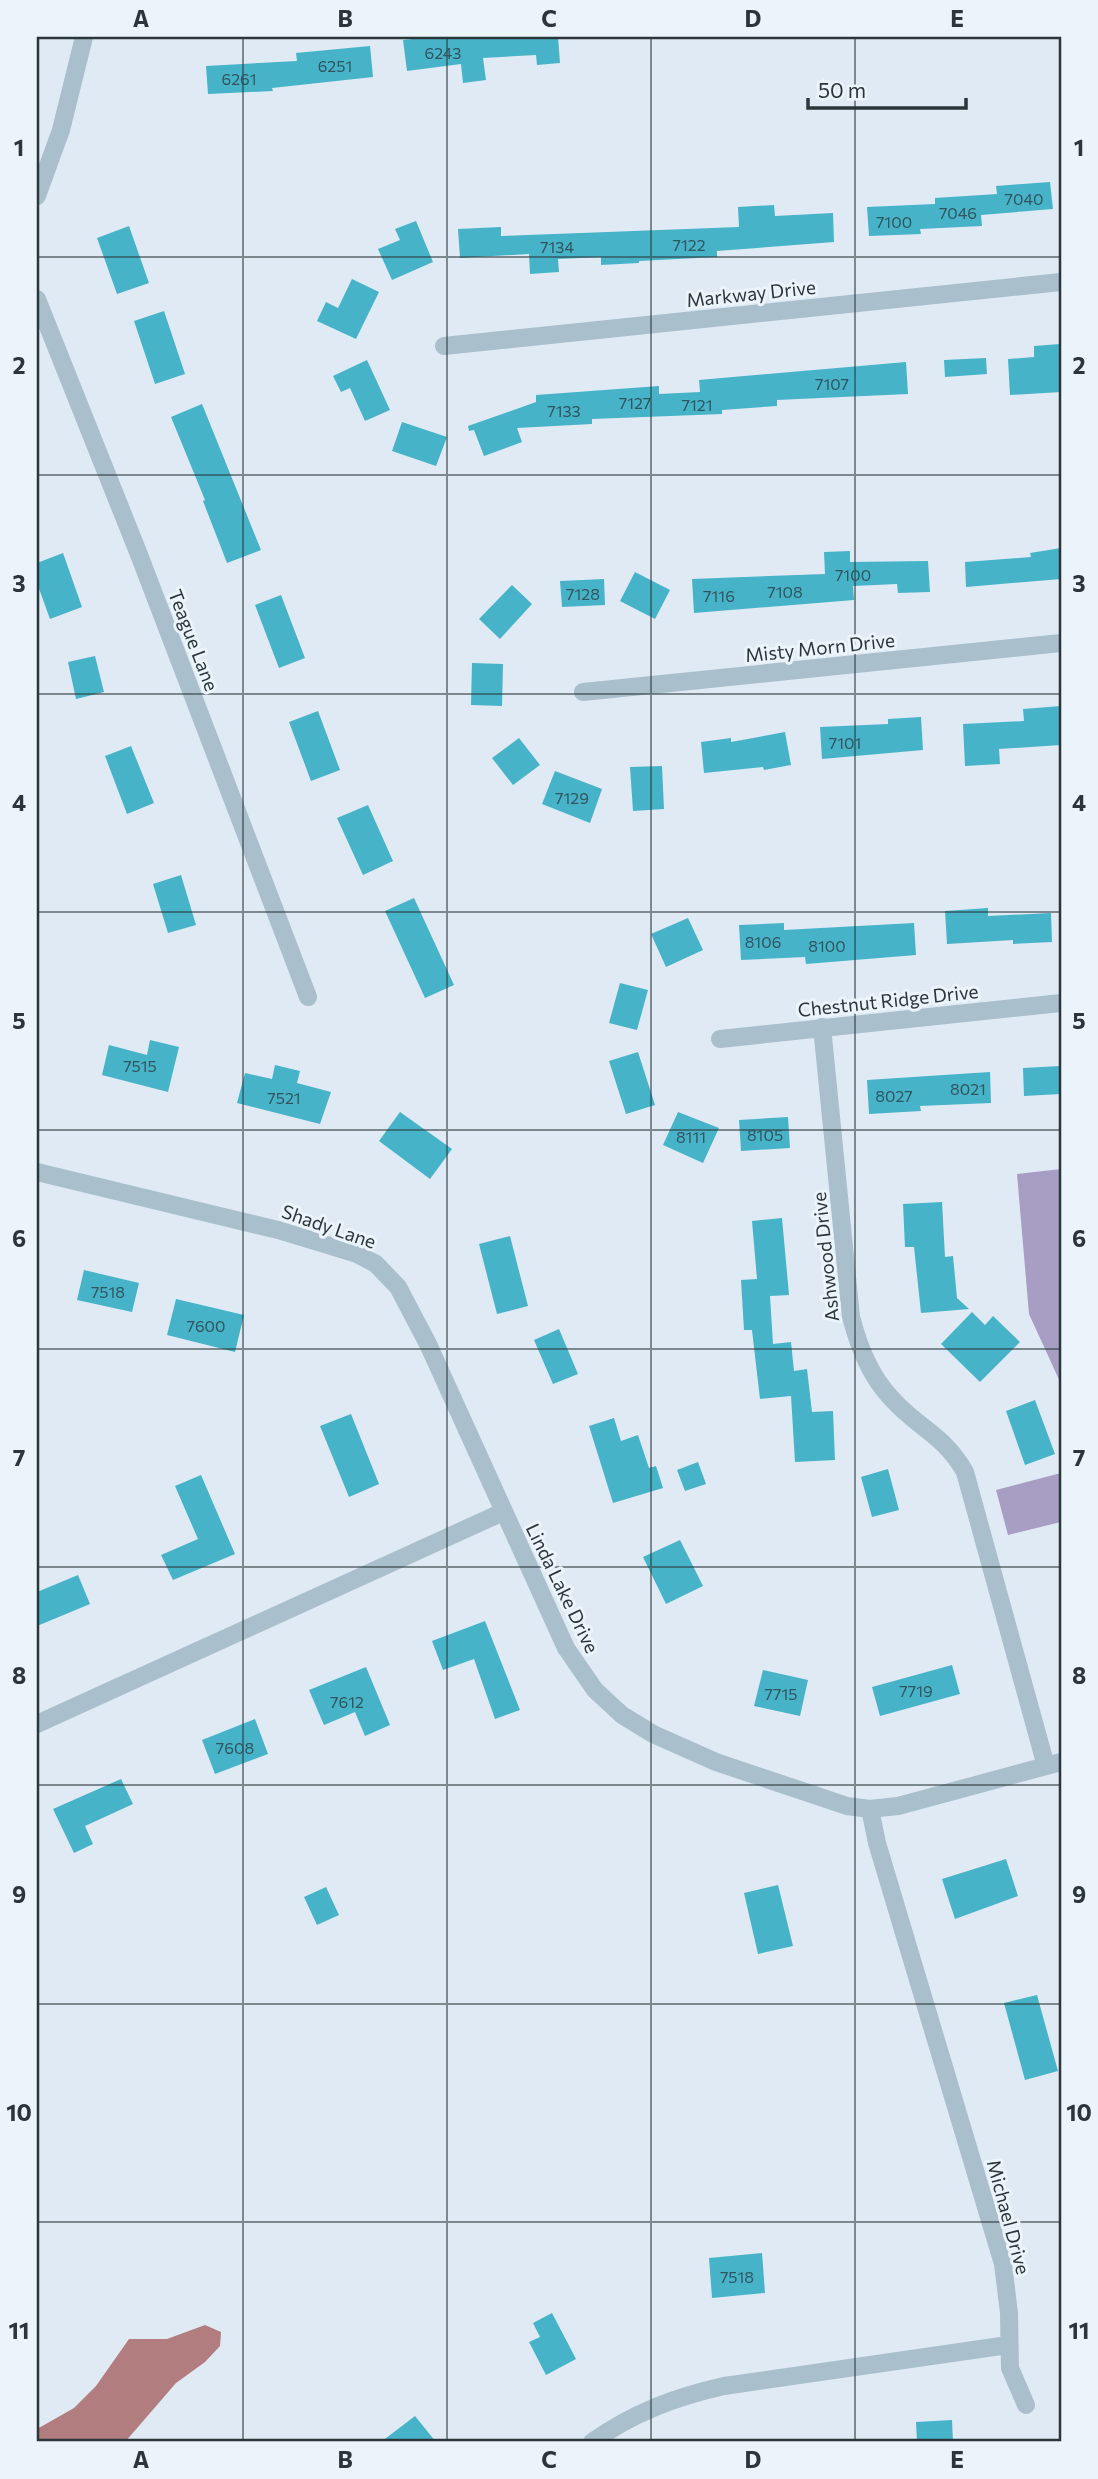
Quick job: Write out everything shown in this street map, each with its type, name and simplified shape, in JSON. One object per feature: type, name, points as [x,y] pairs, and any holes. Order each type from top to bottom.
[{"type":"street","points":[[37,196],[61,130],[84,37]]},
{"type":"street","name":"Markway Drive","points":[[444,346],[1061,282]]},
{"type":"street","name":"Teague Lane","points":[[37,299],[138,552],[308,998]]},
{"type":"street","name":"Misty Morn Drive","points":[[583,692],[1061,643]]},
{"type":"street","name":"Chestnut Ridge Drive","points":[[720,1039],[1061,1003]]},
{"type":"street","name":"Ashwood Drive","points":[[822,1027],[851,1317],[859,1346],[873,1374],[891,1399],[940,1437],[965,1472],[1053,1764]]},
{"type":"street","name":"Shady Lane","points":[[37,1172],[278,1230],[357,1254],[376,1264],[398,1287],[422,1333],[503,1512]]},
{"type":"street","name":"Linda Lake Drive","points":[[37,1724],[503,1512],[566,1648],[587,1682],[622,1715],[653,1734],[716,1762],[847,1805],[870,1808],[898,1806],[1053,1764]]},
{"type":"street","name":"Michael Drive","points":[[870,1808],[877,1843],[1003,2263],[1009,2313],[1010,2368],[1026,2405]]},
{"type":"street","points":[[592,2442],[646,2410],[684,2395],[737,2384],[1009,2345]]},
{"type":"shaded area","points":[[1061,1169],[1061,1384],[1029,1314],[1017,1174]]},
{"type":"shaded area","points":[[1061,1473],[1061,1522],[1008,1535],[996,1490]]},
{"type":"shaded area","points":[[205,2325],[221,2332],[220,2346],[205,2362],[176,2383],[125,2442],[37,2442],[37,2429],[74,2408],[96,2386],[129,2339],[167,2339]]},
{"type":"building","points":[[433,37],[558,37],[560,63],[537,65],[536,55],[483,58],[486,80],[463,83],[461,64],[407,71],[403,40]]},
{"type":"building","points":[[370,46],[373,77],[272,88],[273,91],[208,94],[206,66],[297,61],[296,53]]},
{"type":"building","points":[[1050,182],[1053,209],[981,215],[982,226],[920,229],[921,234],[869,236],[867,207],[935,204],[935,198],[997,194],[996,186]]},
{"type":"building","points":[[774,205],[775,216],[833,213],[834,242],[717,251],[717,257],[639,263],[601,265],[601,257],[558,259],[559,272],[530,274],[529,254],[460,258],[458,229],[501,227],[501,236],[739,227],[738,207]]},
{"type":"building","points":[[416,221],[433,262],[392,280],[378,249],[400,240],[395,229]]},
{"type":"building","points":[[129,226],[149,283],[117,294],[97,238]]},
{"type":"building","points":[[352,279],[379,292],[356,339],[317,321],[326,302],[338,308]]},
{"type":"building","points":[[164,311],[185,374],[155,384],[134,321]]},
{"type":"building","points":[[1060,344],[1061,392],[1010,395],[1008,359],[1034,357],[1034,346]]},
{"type":"building","points":[[986,358],[987,374],[945,377],[944,360]]},
{"type":"building","points":[[367,360],[390,410],[365,421],[350,388],[341,392],[333,376]]},
{"type":"building","points":[[906,362],[908,394],[777,400],[777,406],[722,410],[722,414],[592,419],[592,424],[517,428],[522,442],[484,456],[474,430],[469,431],[468,426],[536,402],[536,395],[659,386],[659,394],[700,392],[699,380]]},
{"type":"building","points":[[202,404],[261,550],[227,563],[171,417]]},
{"type":"building","points":[[402,422],[447,437],[436,466],[392,451]]},
{"type":"building","points":[[1061,548],[1061,579],[966,587],[965,562],[1031,557],[1030,553]]},
{"type":"building","points":[[850,551],[850,562],[928,561],[930,592],[898,593],[897,584],[853,586],[854,600],[694,613],[692,579],[825,574],[824,552]]},
{"type":"building","points":[[63,553],[82,607],[50,619],[37,583],[37,563]]},
{"type":"building","points":[[635,572],[670,590],[655,619],[620,601]]},
{"type":"building","points":[[604,579],[605,605],[562,607],[560,581]]},
{"type":"building","points":[[512,585],[532,604],[500,639],[479,619]]},
{"type":"building","points":[[281,595],[305,658],[279,668],[255,605]]},
{"type":"building","points":[[95,656],[104,692],[76,699],[68,662]]},
{"type":"building","points":[[472,663],[503,664],[502,706],[471,705]]},
{"type":"building","points":[[1061,706],[1061,745],[999,749],[1000,764],[965,766],[963,724],[1024,721],[1023,709]]},
{"type":"building","points":[[318,711],[340,770],[311,781],[289,722]]},
{"type":"building","points":[[921,717],[923,750],[822,759],[820,727],[888,724],[888,719]]},
{"type":"building","points":[[785,732],[791,765],[764,770],[763,767],[704,773],[701,742],[731,738],[731,742]]},
{"type":"building","points":[[519,738],[540,765],[513,785],[492,758]]},
{"type":"building","points":[[131,746],[154,803],[127,814],[105,756]]},
{"type":"building","points":[[662,766],[664,809],[633,811],[630,767]]},
{"type":"building","points":[[555,771],[602,789],[590,823],[542,804]]},
{"type":"building","points":[[368,805],[393,861],[363,875],[337,818]]},
{"type":"building","points":[[181,875],[196,925],[168,933],[153,884]]},
{"type":"building","points":[[414,898],[454,985],[425,998],[385,911]]},
{"type":"building","points":[[988,908],[988,916],[1051,913],[1052,942],[1013,944],[1013,940],[947,944],[945,911]]},
{"type":"building","points":[[688,918],[703,950],[666,967],[651,934]]},
{"type":"building","points":[[784,923],[784,930],[914,923],[916,955],[806,964],[805,957],[741,960],[739,925]]},
{"type":"building","points":[[620,983],[648,990],[637,1030],[609,1023]]},
{"type":"building","points":[[150,1040],[179,1047],[168,1092],[102,1075],[109,1045],[147,1055]]},
{"type":"building","points":[[638,1052],[655,1105],[626,1114],[609,1061]]},
{"type":"building","points":[[275,1065],[300,1071],[297,1083],[331,1092],[320,1124],[237,1103],[245,1073],[272,1079]]},
{"type":"building","points":[[1060,1066],[1061,1094],[1024,1096],[1023,1068]]},
{"type":"building","points":[[990,1072],[991,1103],[920,1106],[921,1111],[869,1114],[867,1080]]},
{"type":"building","points":[[400,1112],[452,1149],[430,1179],[379,1141]]},
{"type":"building","points":[[678,1112],[719,1128],[703,1163],[663,1145]]},
{"type":"building","points":[[788,1117],[790,1148],[741,1151],[739,1120]]},
{"type":"building","points":[[942,1202],[945,1257],[953,1256],[957,1298],[969,1309],[921,1313],[914,1247],[905,1247],[903,1204]]},
{"type":"building","points":[[782,1218],[789,1295],[770,1296],[773,1344],[791,1342],[794,1371],[807,1369],[812,1412],[833,1411],[835,1460],[795,1462],[791,1396],[760,1399],[752,1330],[744,1330],[741,1280],[757,1279],[752,1221]]},
{"type":"building","points":[[510,1236],[528,1306],[497,1314],[479,1244]]},
{"type":"building","points":[[84,1270],[139,1283],[132,1312],[77,1300]]},
{"type":"building","points":[[176,1299],[244,1315],[235,1352],[167,1335]]},
{"type":"building","points":[[972,1312],[985,1325],[993,1316],[1020,1342],[980,1382],[941,1344]]},
{"type":"building","points":[[559,1329],[578,1374],[553,1384],[534,1340]]},
{"type":"building","points":[[1035,1400],[1055,1454],[1025,1465],[1006,1411]]},
{"type":"building","points":[[351,1414],[379,1484],[349,1497],[320,1426]]},
{"type":"building","points":[[614,1418],[621,1441],[638,1435],[649,1468],[656,1466],[663,1488],[613,1503],[589,1426]]},
{"type":"building","points":[[698,1462],[706,1484],[685,1491],[677,1470]]},
{"type":"building","points":[[888,1469],[899,1510],[872,1517],[861,1477]]},
{"type":"building","points":[[201,1475],[235,1554],[173,1580],[161,1555],[198,1539],[175,1486]]},
{"type":"building","points":[[680,1540],[703,1586],[666,1604],[643,1557]]},
{"type":"building","points":[[78,1575],[90,1604],[37,1626],[37,1592]]},
{"type":"building","points":[[485,1621],[520,1710],[495,1719],[474,1659],[443,1670],[432,1641]]},
{"type":"building","points":[[952,1665],[960,1694],[880,1716],[872,1687]]},
{"type":"building","points":[[366,1667],[390,1725],[365,1736],[355,1712],[324,1725],[309,1690]]},
{"type":"building","points":[[763,1670],[808,1680],[800,1716],[754,1706]]},
{"type":"building","points":[[255,1719],[268,1754],[215,1774],[202,1740]]},
{"type":"building","points":[[121,1779],[133,1804],[85,1826],[93,1844],[74,1853],[53,1809]]},
{"type":"building","points":[[1006,1859],[1018,1896],[955,1919],[942,1879]]},
{"type":"building","points":[[778,1885],[793,1946],[758,1954],[744,1893]]},
{"type":"building","points":[[326,1887],[339,1915],[317,1925],[304,1897]]},
{"type":"building","points":[[1037,1995],[1058,2071],[1025,2080],[1004,2003]]},
{"type":"building","points":[[762,2253],[765,2293],[712,2298],[709,2258]]},
{"type":"building","points":[[552,2313],[576,2359],[546,2375],[529,2342],[540,2337],[533,2323]]},
{"type":"building","points":[[415,2416],[436,2442],[381,2442]]},
{"type":"building","points":[[952,2420],[953,2442],[917,2442],[916,2422]]}]
